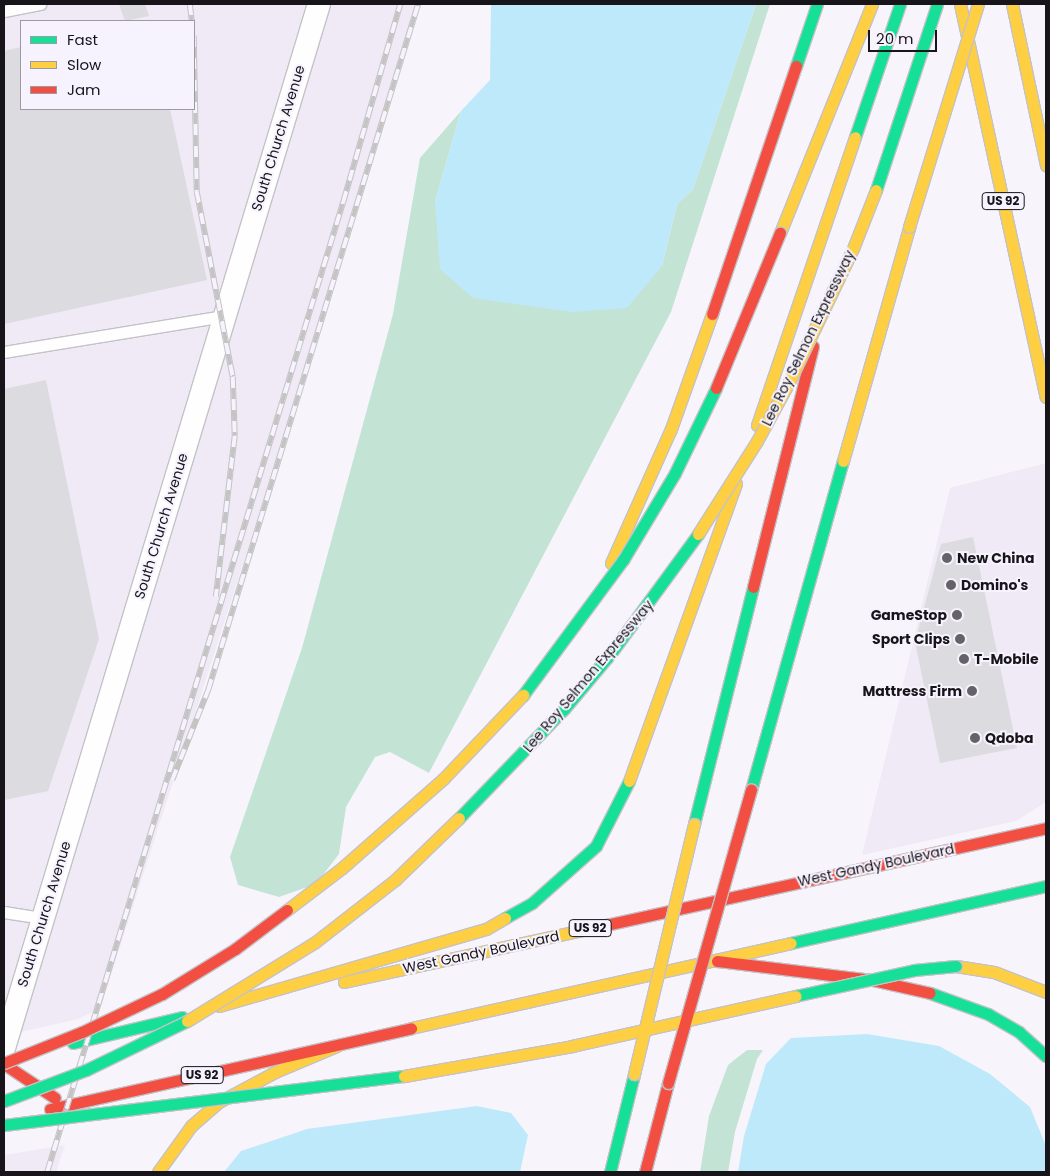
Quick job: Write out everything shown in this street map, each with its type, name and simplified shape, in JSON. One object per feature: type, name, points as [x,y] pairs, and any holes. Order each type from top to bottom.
[{"type":"main road","points":[[594,600],[671,429],[746,219],[817,4]]},
{"type":"main road","points":[[67,1105],[33,1086],[4,1062],[82,1032],[162,994],[235,949],[307,896],[404,814],[493,729],[531,686],[624,560],[675,473],[710,402],[872,4]]},
{"type":"main road","points":[[160,1022],[486,929],[532,903],[596,846],[636,766],[801,301],[900,4]]},
{"type":"main road","name":"Lee Roy Selmon Expressway","points":[[4,1101],[86,1070],[186,1021],[314,943],[388,886],[433,845],[518,759],[581,688],[652,600],[694,541],[757,442],[788,384],[854,246],[878,186],[937,4]]},
{"type":"main road","name":"US 92","points":[[960,4],[1046,397]]},
{"type":"main road","points":[[645,1172],[668,1084],[909,227],[978,4]]},
{"type":"main road","points":[[1012,4],[1046,165]]},
{"type":"main road","points":[[856,175],[892,30]]},
{"type":"main road","points":[[610,1172],[836,252]]},
{"type":"main road","name":"US 92","points":[[1020,834],[1046,820]]},
{"type":"main road","name":"West Gandy Boulevard","points":[[4,1062],[160,1022],[1046,828]]},
{"type":"main road","name":"US 92","points":[[4,1118],[337,1046],[1046,886]]},
{"type":"main road","points":[[717,961],[872,980],[946,996],[996,1018],[1019,1032],[1046,1056]]},
{"type":"main road","points":[[4,1125],[434,1072],[572,1046],[914,970],[956,966],[994,972],[1046,992]]},
{"type":"main road","points":[[158,1172],[191,1126],[217,1103],[275,1072],[337,1046]]},
{"type":"street","name":"South Church Avenue","points":[[4,1048],[318,4]]},
{"type":"lane","points":[[4,11],[40,4]]},
{"type":"lane","points":[[4,352],[223,316]]},
{"type":"lane","points":[[4,912],[43,918]]},
{"type":"shaded area","points":[[4,4],[306,4],[4,1005]]},
{"type":"shaded area","points":[[331,4],[416,4],[334,281],[100,1009],[78,1019],[21,1032]]},
{"type":"shaded area","points":[[1046,463],[1046,802],[1016,821],[862,855],[950,488]]},
{"type":"shaded area","points":[[65,1145],[56,1172],[4,1172],[4,1155]]},
{"type":"green space","points":[[756,4],[770,4],[671,312],[429,773],[390,752],[375,757],[346,807],[339,854],[316,884],[279,897],[238,885],[230,857],[302,648],[393,314],[420,158],[461,111],[435,202],[662,266],[677,204],[693,189]]},
{"type":"green space","points":[[747,1050],[763,1050],[757,1059],[735,1132],[728,1172],[700,1172],[709,1116],[728,1065]]},
{"type":"water","points":[[491,4],[756,4],[693,189],[677,204],[662,266],[627,308],[572,312],[473,298],[440,269],[435,202],[461,111],[490,80]]},
{"type":"water","points":[[867,1034],[939,1046],[990,1074],[1030,1107],[1046,1146],[1046,1172],[738,1172],[744,1136],[766,1064],[791,1038]]},
{"type":"water","points":[[477,1106],[511,1113],[528,1135],[520,1172],[224,1172],[241,1151],[307,1129]]},
{"type":"building","points":[[119,4],[145,4],[149,16],[125,20]]},
{"type":"building","points":[[20,47],[20,110],[170,110],[207,280],[4,324],[4,51]]},
{"type":"building","points":[[46,380],[99,639],[48,791],[4,800],[4,389]]},
{"type":"building","points":[[973,537],[1017,748],[940,763],[915,642],[941,544]]},
{"type":"railway","points":[[190,4],[192,20]]},
{"type":"railway","points":[[47,1172],[343,202],[400,4]]},
{"type":"railway","points":[[172,780],[208,690],[418,4]]},
{"type":"railway","points":[[195,88],[197,192],[233,377],[235,436],[216,597]]},
{"type":"traffic: fast","points":[[796,66],[817,4]]},
{"type":"traffic: fast","points":[[855,137],[900,4]]},
{"type":"traffic: fast","points":[[876,190],[937,4]]},
{"type":"traffic: fast","points":[[523,695],[623,560],[675,473],[716,388]]},
{"type":"traffic: fast","points":[[751,790],[843,461]]},
{"type":"traffic: fast","points":[[459,818],[564,709],[611,653],[698,534]]},
{"type":"traffic: fast","points":[[694,824],[753,587]]},
{"type":"traffic: fast","points":[[505,918],[532,903],[596,846],[629,781]]},
{"type":"traffic: fast","points":[[791,943],[1046,886]]},
{"type":"traffic: fast","points":[[795,996],[914,970],[956,966]]},
{"type":"traffic: fast","points":[[930,993],[988,1014],[1019,1032],[1046,1056]]},
{"type":"traffic: fast","points":[[73,1043],[182,1017]]},
{"type":"traffic: fast","points":[[4,1101],[86,1070],[187,1021]]},
{"type":"traffic: fast","points":[[610,1172],[634,1074]]},
{"type":"traffic: fast","points":[[4,1125],[404,1076]]},
{"type":"traffic: slow","points":[[780,233],[872,4]]},
{"type":"traffic: slow","points":[[960,4],[1046,397]]},
{"type":"traffic: slow","points":[[909,227],[978,4]]},
{"type":"traffic: slow","points":[[1012,4],[1046,165]]},
{"type":"traffic: slow","points":[[757,425],[855,137]]},
{"type":"traffic: slow","points":[[698,534],[757,441],[788,384],[854,246],[876,190]]},
{"type":"traffic: slow","points":[[843,461],[909,227]]},
{"type":"traffic: slow","points":[[611,563],[671,429],[712,314]]},
{"type":"traffic: slow","points":[[629,781],[736,484]]},
{"type":"traffic: slow","points":[[287,910],[342,868],[444,778],[523,695]]},
{"type":"traffic: slow","points":[[187,1021],[314,943],[395,880],[459,818]]},
{"type":"traffic: slow","points":[[634,1074],[694,824]]},
{"type":"traffic: slow","points":[[219,1006],[486,929],[505,918]]},
{"type":"traffic: slow","points":[[344,982],[606,925]]},
{"type":"traffic: slow","points":[[411,1028],[791,943]]},
{"type":"traffic: slow","points":[[956,966],[994,972],[1046,992]]},
{"type":"traffic: slow","points":[[404,1076],[572,1046],[795,996]]},
{"type":"traffic: slow","points":[[158,1172],[191,1126],[217,1103],[275,1072],[337,1046]]},
{"type":"traffic: jam","points":[[712,314],[796,66]]},
{"type":"traffic: jam","points":[[716,388],[780,233]]},
{"type":"traffic: jam","points":[[753,587],[813,346]]},
{"type":"traffic: jam","points":[[668,1083],[751,790]]},
{"type":"traffic: jam","points":[[606,925],[1046,828]]},
{"type":"traffic: jam","points":[[4,1063],[82,1032],[162,994],[235,949],[287,910]]},
{"type":"traffic: jam","points":[[717,961],[872,980],[930,993]]},
{"type":"traffic: jam","points":[[50,1109],[411,1028]]},
{"type":"traffic: jam","points":[[4,1064],[55,1098]]},
{"type":"traffic: jam","points":[[645,1172],[668,1083]]},
{"type":"place","name":"New China","points":[[947,558]]},
{"type":"place","name":"Domino's","points":[[951,585]]},
{"type":"place","name":"GameStop","points":[[957,615]]},
{"type":"place","name":"Sport Clips","points":[[960,639]]},
{"type":"place","name":"T-Mobile","points":[[964,659]]},
{"type":"place","name":"Mattress Firm","points":[[972,691]]},
{"type":"place","name":"Qdoba","points":[[975,738]]}]
